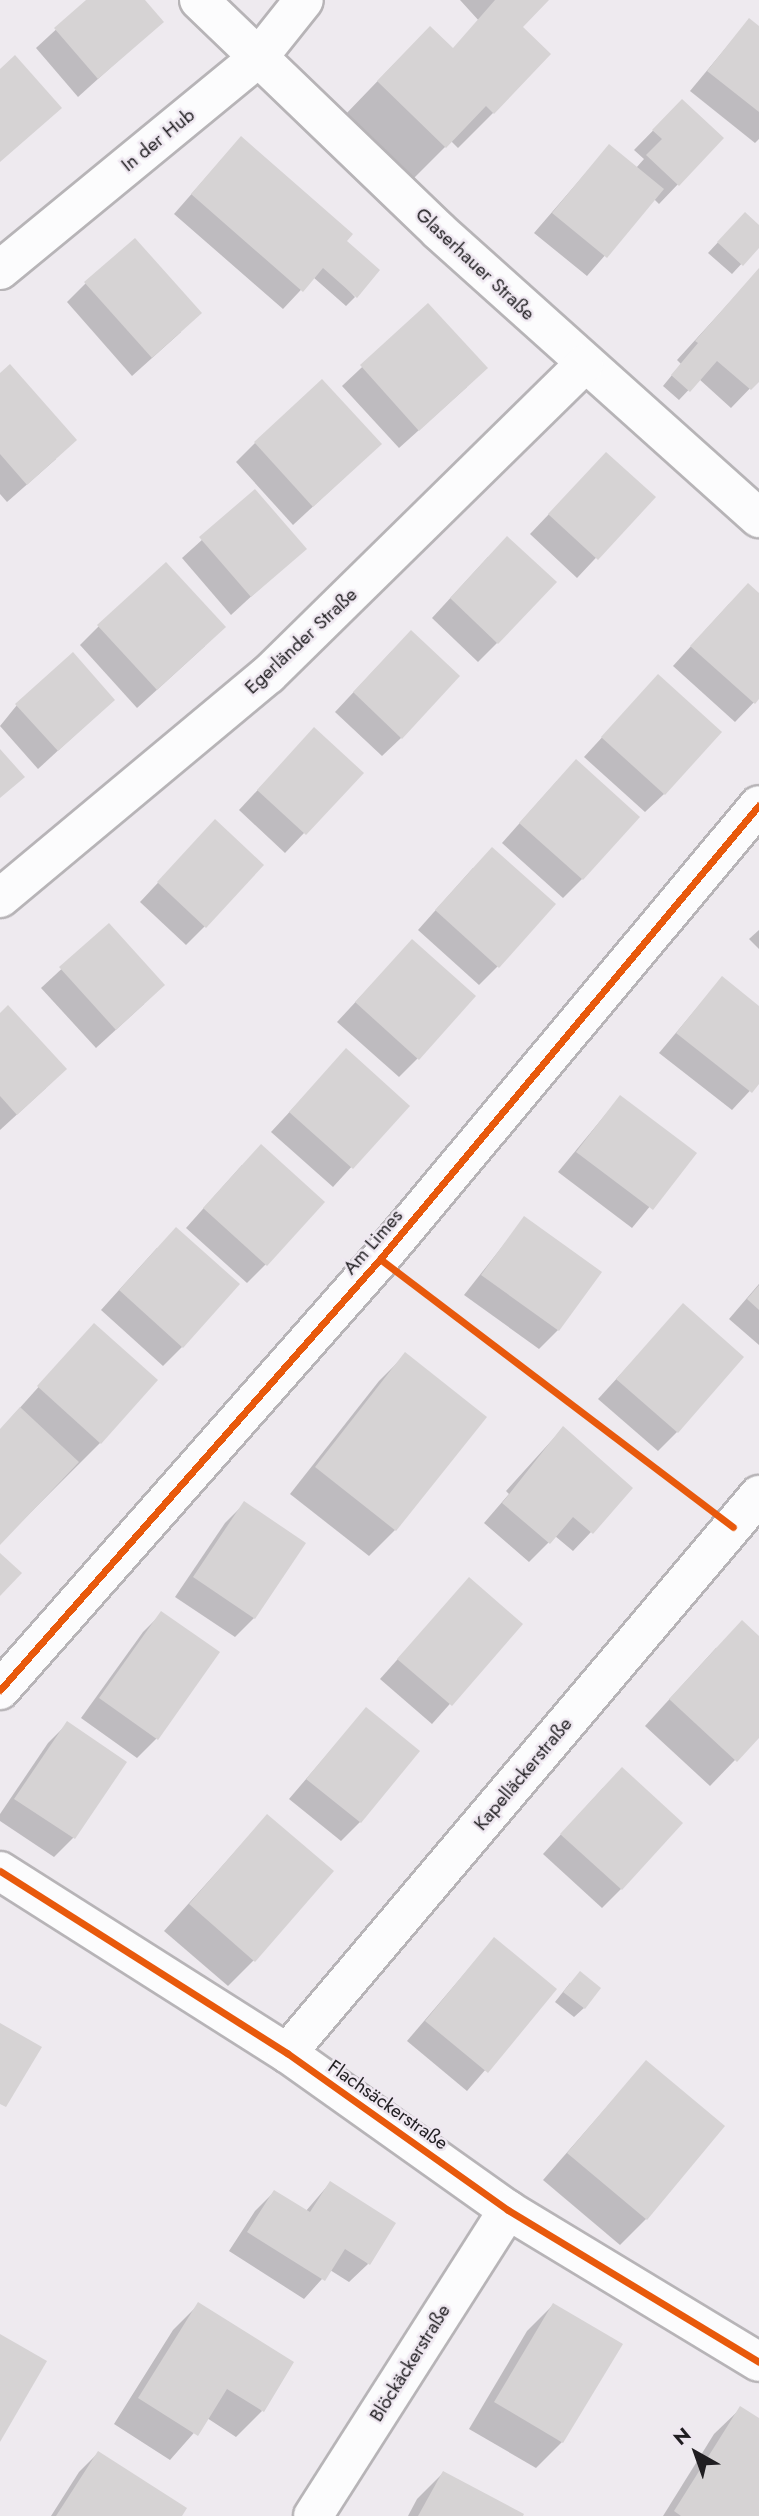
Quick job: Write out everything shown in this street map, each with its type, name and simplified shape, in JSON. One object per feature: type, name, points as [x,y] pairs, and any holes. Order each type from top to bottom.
[{"type":"street","name":"Glaserhauer Straße","points":[[199,0],[257,59],[584,364],[759,518]]},
{"type":"street","name":"In der Hub","points":[[0,270],[257,59],[304,0]]},
{"type":"street","name":"Egerländer Straße","points":[[0,898],[268,675],[584,364]]},
{"type":"street","name":"Am Limes","points":[[0,1690],[380,1259],[759,805]]},
{"type":"street","name":"Kapelläckerstraße","points":[[287,2053],[759,1495]]},
{"type":"street","name":"Flachsäckerstraße","points":[[0,1871],[287,2053],[508,2210],[759,2362]]},
{"type":"street","name":"Blöckäckerstraße","points":[[313,2516],[508,2210]]},
{"type":"building","points":[[86,0],[145,0],[164,22],[98,79],[54,28]]},
{"type":"building","points":[[495,0],[549,0],[523,27],[551,54],[494,114],[486,106],[446,148],[377,81],[430,26],[453,48]]},
{"type":"building","points":[[749,18],[759,26],[759,112],[707,71]]},
{"type":"building","points":[[15,55],[62,108],[0,162],[0,69]]},
{"type":"building","points":[[682,99],[724,138],[679,186],[646,155],[662,139],[652,130]]},
{"type":"building","points":[[241,136],[353,234],[347,241],[380,270],[357,298],[323,268],[303,292],[191,194]]},
{"type":"building","points":[[609,144],[664,189],[607,258],[552,213]]},
{"type":"building","points":[[745,212],[759,225],[759,248],[743,266],[717,242]]},
{"type":"building","points":[[135,238],[202,313],[152,358],[84,282]]},
{"type":"building","points":[[759,268],[759,382],[751,390],[717,361],[690,392],[671,375],[698,343],[695,341]]},
{"type":"building","points":[[428,303],[488,368],[419,431],[360,365]]},
{"type":"building","points":[[10,364],[77,440],[27,485],[0,454],[0,373]]},
{"type":"building","points":[[322,379],[382,444],[313,507],[254,442]]},
{"type":"building","points":[[606,452],[656,497],[598,560],[548,514]]},
{"type":"building","points":[[255,489],[307,549],[251,597],[199,537]]},
{"type":"building","points":[[507,536],[557,582],[498,644],[450,598]]},
{"type":"building","points":[[166,562],[226,627],[157,690],[97,625]]},
{"type":"building","points":[[748,583],[759,593],[759,699],[755,704],[690,646]]},
{"type":"building","points":[[411,630],[460,676],[402,739],[353,692]]},
{"type":"building","points":[[73,652],[115,700],[58,751],[15,704]]},
{"type":"building","points":[[658,674],[722,732],[665,795],[601,737]]},
{"type":"building","points":[[314,727],[364,773],[306,835],[257,790]]},
{"type":"building","points":[[0,749],[25,777],[0,798]]},
{"type":"building","points":[[576,759],[640,817],[583,880],[519,823]]},
{"type":"building","points":[[215,819],[264,865],[206,928],[157,882]]},
{"type":"building","points":[[492,847],[556,904],[499,968],[435,910]]},
{"type":"building","points":[[109,923],[165,985],[116,1030],[59,967]]},
{"type":"building","points":[[412,939],[476,996],[419,1060],[355,1002]]},
{"type":"building","points":[[722,976],[759,1006],[759,1084],[752,1093],[676,1033]]},
{"type":"building","points":[[8,1005],[67,1069],[17,1115],[0,1096],[0,1013]]},
{"type":"building","points":[[346,1048],[410,1106],[353,1169],[289,1112]]},
{"type":"building","points":[[620,1095],[697,1153],[653,1210],[576,1152]]},
{"type":"building","points":[[261,1144],[325,1202],[267,1266],[203,1208]]},
{"type":"building","points":[[524,1216],[602,1272],[559,1331],[481,1275]]},
{"type":"building","points":[[176,1227],[240,1284],[183,1348],[119,1290]]},
{"type":"building","points":[[759,1285],[759,1310],[747,1299]]},
{"type":"building","points":[[683,1303],[744,1357],[678,1433],[616,1379]]},
{"type":"building","points":[[94,1323],[158,1380],[101,1444],[37,1386]]},
{"type":"building","points":[[405,1352],[487,1417],[396,1531],[315,1467]]},
{"type":"building","points":[[20,1407],[79,1462],[0,1545],[0,1429]]},
{"type":"building","points":[[563,1426],[633,1488],[593,1534],[573,1517],[550,1544],[502,1503]]},
{"type":"building","points":[[244,1501],[306,1543],[255,1619],[193,1577]]},
{"type":"building","points":[[0,1553],[22,1573],[0,1596]]},
{"type":"building","points":[[469,1577],[523,1624],[452,1706],[397,1659]]},
{"type":"building","points":[[161,1611],[220,1652],[158,1740],[99,1698]]},
{"type":"building","points":[[742,1620],[759,1636],[759,1738],[737,1762],[669,1699]]},
{"type":"building","points":[[366,1707],[420,1751],[361,1823],[306,1779]]},
{"type":"building","points":[[67,1721],[127,1762],[75,1839],[14,1799]]},
{"type":"building","points":[[622,1767],[683,1823],[622,1890],[560,1834]]},
{"type":"building","points":[[267,1814],[334,1871],[255,1962],[189,1904]]},
{"type":"building","points":[[494,1937],[557,1989],[488,2073],[425,2021]]},
{"type":"building","points":[[580,1971],[601,1988],[585,2009],[563,1992]]},
{"type":"building","points":[[0,2023],[42,2047],[6,2107],[0,2104]]},
{"type":"building","points":[[646,2060],[725,2126],[647,2220],[567,2153]]},
{"type":"building","points":[[330,2181],[396,2223],[370,2265],[345,2249],[325,2281],[247,2232],[274,2190],[310,2212]]},
{"type":"building","points":[[198,2302],[294,2362],[264,2412],[227,2389],[198,2436],[138,2398]]},
{"type":"building","points":[[553,2303],[623,2344],[563,2443],[494,2402]]},
{"type":"building","points":[[0,2334],[47,2361],[0,2442]]},
{"type":"building","points":[[740,2406],[759,2418],[759,2516],[681,2516],[674,2511]]},
{"type":"building","points":[[98,2451],[187,2508],[182,2516],[56,2516]]},
{"type":"building","points":[[443,2471],[524,2514],[523,2516],[418,2516]]},
{"type":"cycle path","points":[[0,1690],[380,1259],[759,805]]},
{"type":"cycle path","points":[[380,1259],[733,1527]]},
{"type":"cycle path","points":[[0,1871],[287,2053],[508,2210],[759,2362]]}]
